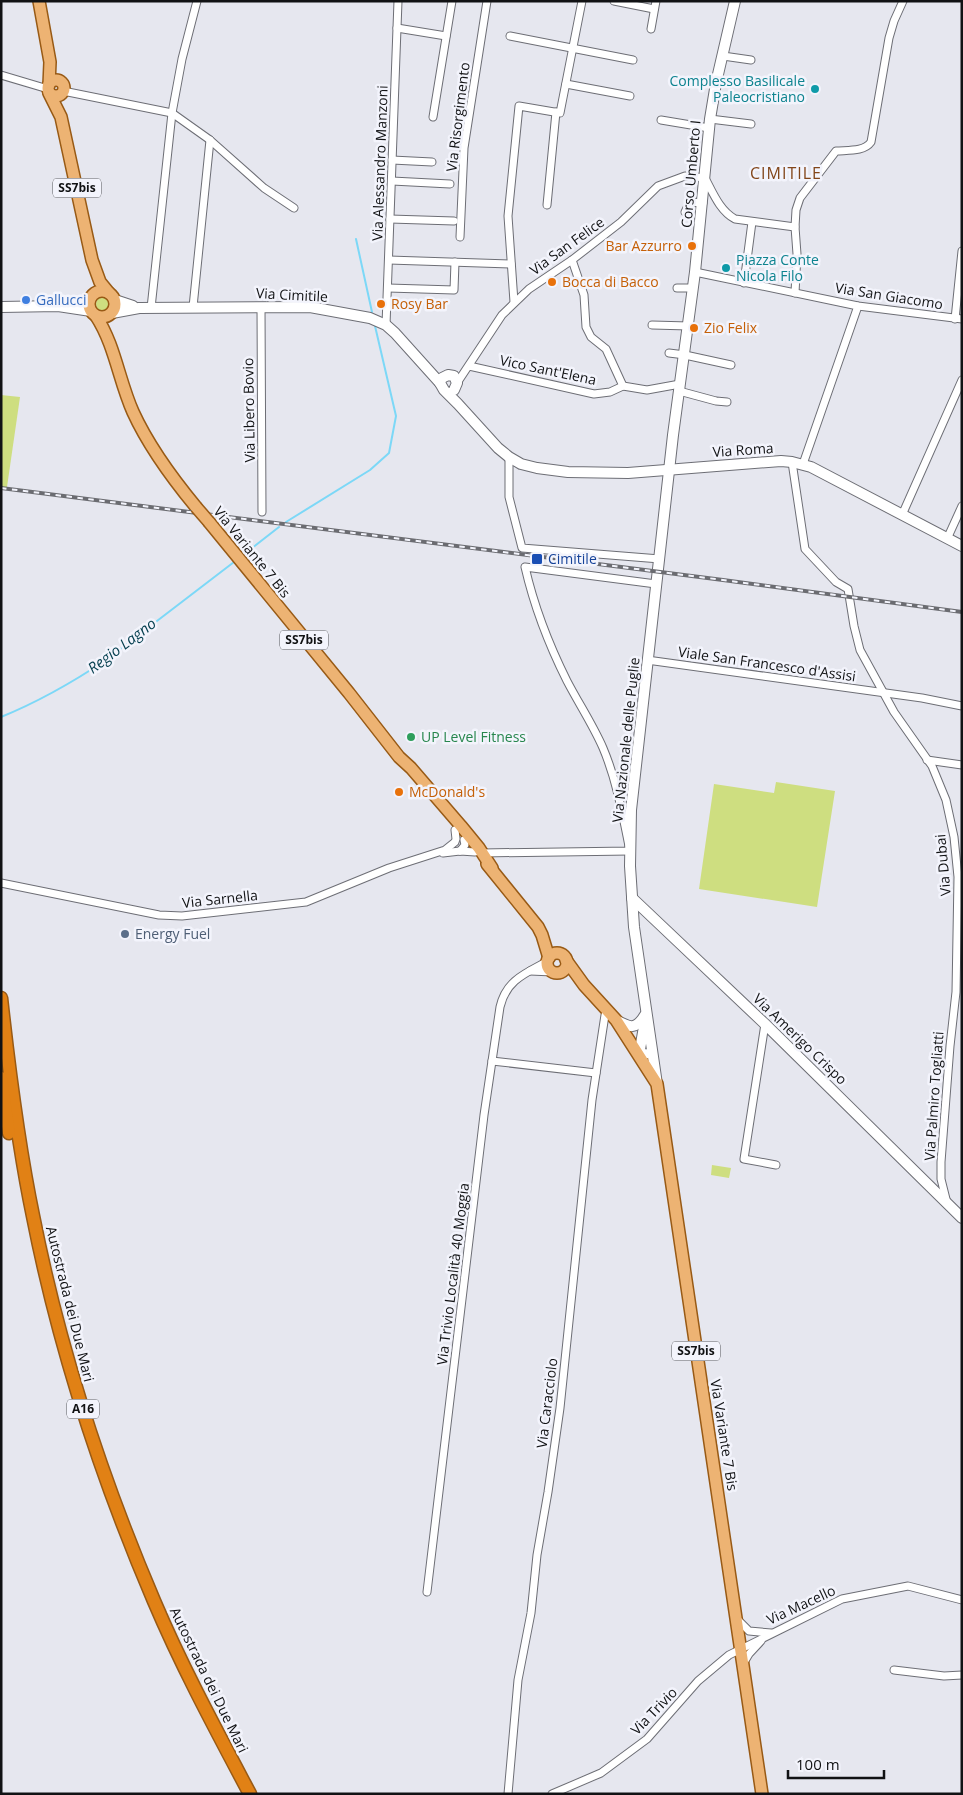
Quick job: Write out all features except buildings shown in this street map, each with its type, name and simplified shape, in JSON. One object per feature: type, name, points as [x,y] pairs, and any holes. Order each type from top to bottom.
[{"type":"highway","name":"Autostrada dei Due Mari","points":[[1,998],[13,1103],[33,1217],[50,1292],[75,1386],[112,1496],[155,1603],[204,1708],[250,1794]]},
{"type":"highway","name":"Autostrada dei Due Mari","points":[[1,1078],[14,1161],[37,1276],[84,1443],[103,1498],[147,1606],[196,1711],[240,1794]]},
{"type":"main road","points":[[38,1],[50,62],[62,89],[54,96],[48,89],[50,62]]},
{"type":"main road","name":"SS7bis","points":[[48,89],[61,116],[92,260],[100,282],[112,297],[115,305],[112,313]]},
{"type":"main road","name":"SS7bis","points":[[61,116],[62,89]]},
{"type":"main road","name":"SS7bis","points":[[92,260],[92,296],[89,304],[93,314]]},
{"type":"main road","points":[[92,296],[100,291],[112,297]]},
{"type":"main road","points":[[93,314],[105,317],[112,313]]},
{"type":"main road","name":"Via Variante 7 Bis","points":[[112,313],[109,326],[112,349],[121,381],[133,412],[150,444],[166,468],[399,757],[411,768],[450,816],[461,826],[479,853],[525,909],[542,934],[565,958],[584,985],[616,1020],[657,1084],[762,1794]]},
{"type":"main road","name":"Via Variante 7 Bis","points":[[93,314],[112,349]]},
{"type":"main road","name":"Via Variante 7 Bis","points":[[399,757],[406,771],[455,830],[462,846],[479,853]]},
{"type":"main road","name":"Via Variante 7 Bis","points":[[450,816],[462,846]]},
{"type":"main road","name":"Via Variante 7 Bis","points":[[542,934],[552,966],[584,985]]},
{"type":"main road","points":[[554,954],[565,958],[565,969],[552,966],[554,954]]},
{"type":"street","points":[[151,308],[172,113],[182,59],[197,1]]},
{"type":"street","name":"Via Alessandro Manzoni","points":[[386,325],[398,1]]},
{"type":"street","points":[[433,117],[452,1]]},
{"type":"street","name":"Via Risorgimento","points":[[460,237],[464,148],[487,1]]},
{"type":"street","points":[[547,205],[558,113],[566,84],[582,1]]},
{"type":"street","points":[[614,1],[654,9]]},
{"type":"street","points":[[651,29],[656,1]]},
{"type":"street","name":"Corso Umberto I","points":[[670,470],[679,388],[696,272],[710,124],[716,83],[735,1]]},
{"type":"street","points":[[795,293],[795,227],[796,210],[800,198],[836,151],[863,149],[871,142],[889,38],[903,1]]},
{"type":"street","points":[[397,28],[446,36]]},
{"type":"street","points":[[510,36],[633,60]]},
{"type":"street","points":[[723,56],[751,60]]},
{"type":"street","points":[[1,76],[48,89]]},
{"type":"street","points":[[566,84],[630,96]]},
{"type":"street","points":[[62,89],[172,113],[210,140],[276,198],[294,208]]},
{"type":"street","points":[[514,302],[508,216],[518,106],[558,113]]},
{"type":"street","points":[[661,120],[710,124],[751,124]]},
{"type":"street","points":[[193,307],[210,140]]},
{"type":"street","points":[[392,160],[432,162]]},
{"type":"street","name":"Via San Felice","points":[[450,383],[468,368],[502,314],[529,288],[572,260],[621,222],[658,186],[686,176],[705,178]]},
{"type":"street","points":[[705,178],[721,207],[728,215],[735,219],[795,227]]},
{"type":"street","points":[[392,181],[450,184]]},
{"type":"street","points":[[685,212],[690,202],[703,203]]},
{"type":"street","points":[[390,219],[454,221]]},
{"type":"street","points":[[744,283],[752,222]]},
{"type":"street","points":[[958,319],[962,251]]},
{"type":"street","points":[[389,260],[511,264]]},
{"type":"street","points":[[572,260],[584,295],[586,327],[591,337],[606,349],[623,386]]},
{"type":"street","points":[[388,288],[454,290],[456,262]]},
{"type":"street","name":"Via San Giacomo","points":[[696,272],[858,306],[958,319]]},
{"type":"street","points":[[677,288],[693,288]]},
{"type":"street","points":[[1,307],[58,306],[81,303],[92,296]]},
{"type":"street","name":"Via Cimitile","points":[[112,297],[138,308]]},
{"type":"street","points":[[58,306],[93,314]]},
{"type":"street","points":[[803,464],[858,306]]},
{"type":"street","name":"Via Libero Bovio","points":[[260,307],[262,512]]},
{"type":"street","name":"Via Cimitile","points":[[112,313],[138,308],[310,307],[370,318],[386,325],[424,367],[450,383],[458,404],[509,458]]},
{"type":"street","points":[[652,325],[688,326]]},
{"type":"street","points":[[669,353],[731,365]]},
{"type":"street","name":"Vico Sant'Elena","points":[[468,368],[594,394],[610,392],[623,386],[647,390],[679,388]]},
{"type":"street","points":[[902,515],[962,380]]},
{"type":"street","points":[[679,388],[716,401],[728,402]]},
{"type":"street","points":[[509,458],[509,497],[522,548],[660,559]]},
{"type":"street","name":"Via Roma","points":[[509,458],[521,464],[537,468],[568,472],[628,473],[754,463],[792,462],[803,464],[962,546]]},
{"type":"street","name":"Via Dubai","points":[[792,462],[805,548],[836,582],[848,590],[860,650],[894,712],[932,766],[946,800],[954,836],[958,877],[958,992]]},
{"type":"street","name":"Via Nazionale delle Puglie","points":[[657,1084],[634,926],[630,852],[631,810],[670,470]]},
{"type":"street","points":[[947,538],[962,506]]},
{"type":"street","points":[[479,853],[630,852],[616,785],[604,750],[567,681],[548,639],[532,597],[525,567],[656,584]]},
{"type":"street","name":"Viale San Francesco d'Assisi","points":[[647,660],[922,698],[962,706]]},
{"type":"street","points":[[927,760],[962,765]]},
{"type":"street","points":[[435,854],[453,844],[456,839],[455,830]]},
{"type":"street","points":[[435,854],[462,846]]},
{"type":"street","name":"Via Sarnella","points":[[1,883],[159,916],[182,916],[306,902],[389,868],[435,854]]},
{"type":"street","name":"Via Amerigo Crispo","points":[[632,898],[765,1024],[962,1218]]},
{"type":"street","points":[[529,971],[552,966]]},
{"type":"street","name":"Via Trivio Località 40 Moggia","points":[[427,1592],[492,1061],[502,997],[510,984],[529,971],[552,966]]},
{"type":"street","name":"Via Palmiro Togliatti","points":[[947,1202],[942,1192],[941,1162],[958,992]]},
{"type":"street","points":[[616,1020],[630,1026],[635,1026],[640,1023],[647,1012]]},
{"type":"street","name":"Via Nazionale delle Puglie","points":[[639,1055],[647,1012]]},
{"type":"street","name":"Via Caracciolo","points":[[508,1794],[518,1680],[531,1613],[537,1555],[548,1492],[560,1401],[596,1073],[605,1015]]},
{"type":"street","points":[[765,1024],[744,1159],[776,1165]]},
{"type":"street","points":[[639,1055],[647,1053],[652,1047]]},
{"type":"street","points":[[492,1061],[596,1073]]},
{"type":"street","name":"Via Macello","points":[[741,1649],[842,1599],[908,1586],[962,1600]]},
{"type":"street","points":[[736,1618],[749,1631],[769,1634]]},
{"type":"street","points":[[743,1664],[749,1654],[769,1634]]},
{"type":"street","name":"Via Trivio","points":[[552,1794],[601,1773],[639,1745],[698,1681],[729,1655],[741,1649]]},
{"type":"street","points":[[894,1670],[944,1676],[962,1676]]},
{"type":"green space","points":[[100,297],[106,297],[110,304],[106,311],[100,311],[96,307],[96,301]]},
{"type":"green space","points":[[1,395],[20,397],[7,487],[1,487]]},
{"type":"green space","points":[[776,782],[835,791],[817,907],[699,889],[714,784],[774,793]]},
{"type":"green space","points":[[712,1165],[731,1168],[729,1178],[711,1175]]},
{"type":"waterway","points":[[356,239],[372,312]]},
{"type":"waterway","points":[[286,522],[370,470],[389,453],[396,416],[375,326]]},
{"type":"waterway","points":[[242,556],[279,527]]},
{"type":"waterway","name":"Regio Lagno","points":[[1,717],[55,691],[106,660],[234,562]]},
{"type":"railway","points":[[1,488],[962,612]]},
{"type":"place","name":"Complesso Basilicale Paleocristiano","points":[[815,89]]},
{"type":"place","name":"Bar Azzurro","points":[[692,246]]},
{"type":"place","name":"Piazza Conte Nicola Filo","points":[[726,268]]},
{"type":"place","name":"Bocca di Bacco","points":[[552,282]]},
{"type":"place","name":"Gallucci","points":[[26,300]]},
{"type":"place","name":"Rosy Bar","points":[[381,304]]},
{"type":"place","name":"Zio Felix","points":[[694,328]]},
{"type":"place","name":"Cimitile","points":[[537,559]]},
{"type":"place","name":"UP Level Fitness","points":[[411,737]]},
{"type":"place","name":"McDonald's","points":[[399,792]]},
{"type":"place","name":"Energy Fuel","points":[[125,934]]},
{"type":"district","name":"CIMITILE","points":[[786,173]]}]
